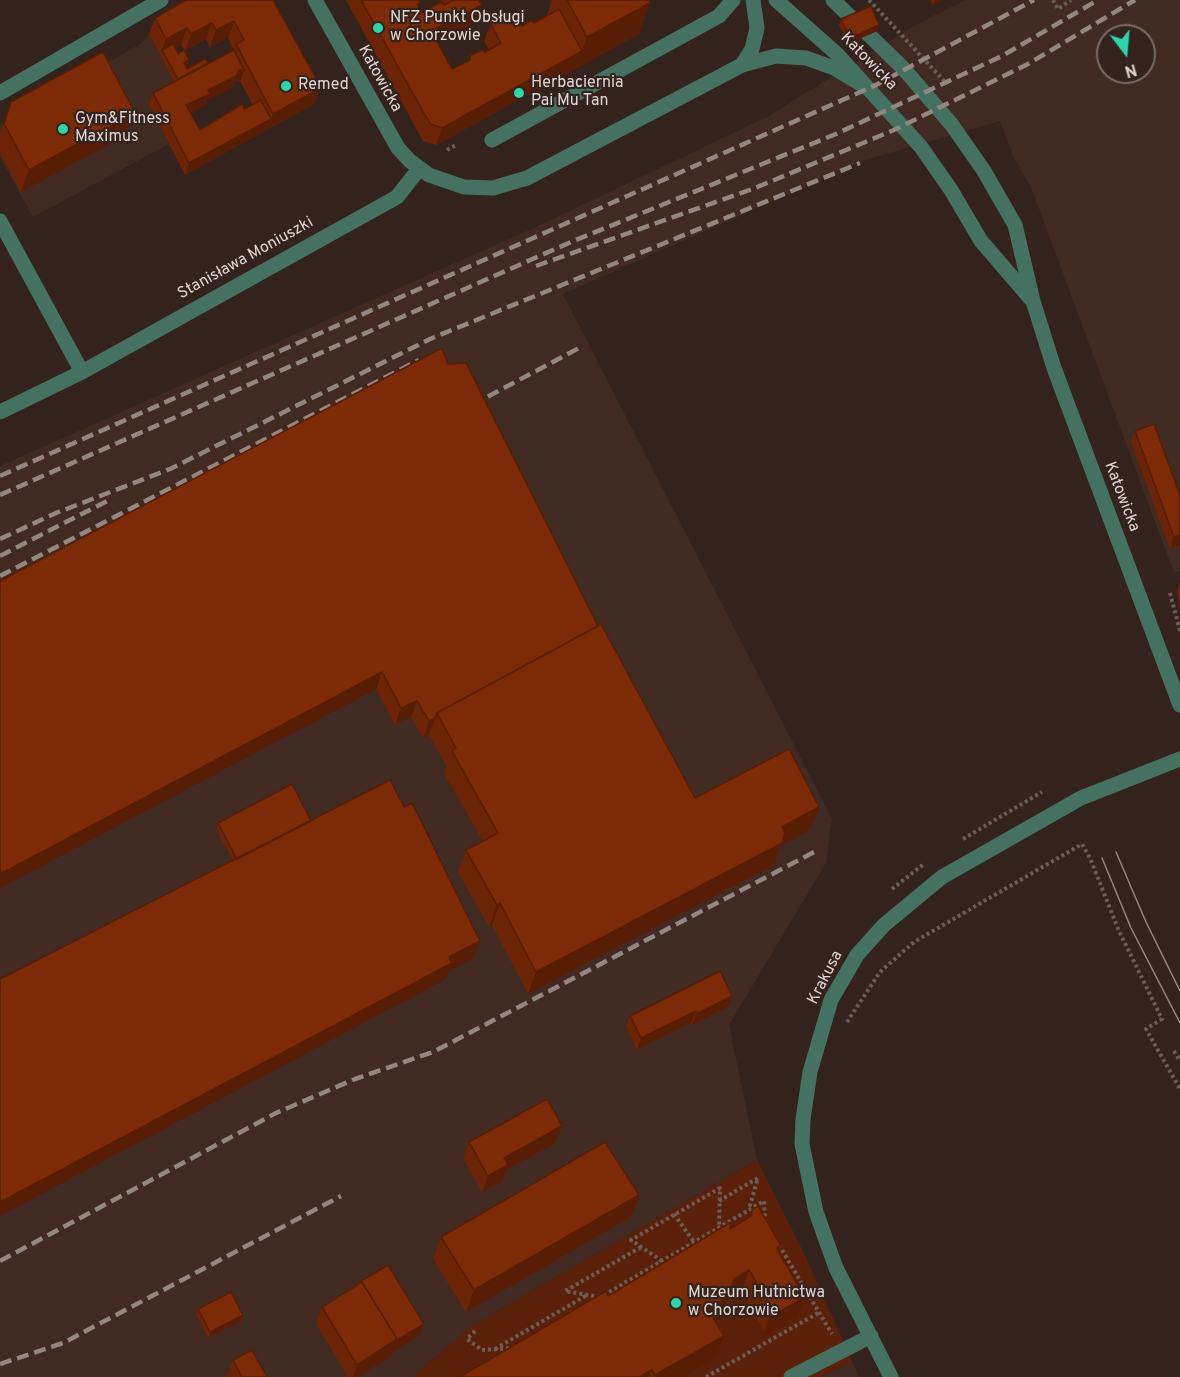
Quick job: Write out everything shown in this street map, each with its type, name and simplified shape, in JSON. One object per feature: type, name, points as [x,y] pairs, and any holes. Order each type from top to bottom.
[{"type":"street","points":[[0,93],[160,0]]},
{"type":"street","name":"Katowicka","points":[[315,0],[395,144],[419,169],[443,182],[464,187],[483,189],[509,185],[546,170],[742,65],[776,56],[806,58],[834,68],[871,90]]},
{"type":"street","points":[[492,140],[711,21],[719,16],[733,0]]},
{"type":"street","points":[[742,65],[752,49],[757,28],[753,0]]},
{"type":"street","name":"Katowicka","points":[[776,0],[837,54],[926,154],[951,190],[981,241],[1032,301]]},
{"type":"street","name":"Katowicka","points":[[833,0],[903,68],[960,137],[984,171],[1015,225],[1032,301],[1058,379],[1180,705]]},
{"type":"street","name":"Stanisława Moniuszki","points":[[0,412],[82,372],[397,197],[419,169]]},
{"type":"street","points":[[0,221],[82,372]]},
{"type":"street","name":"Krakusa","points":[[891,1377],[836,1268],[816,1212],[802,1144],[802,1119],[810,1072],[831,1000],[857,955],[884,925],[942,877],[1081,798],[1180,759]]},
{"type":"street","points":[[791,1377],[871,1336]]},
{"type":"path","points":[[1053,0],[1058,9],[1071,0]]},
{"type":"path","points":[[447,150],[456,145]]},
{"type":"path","points":[[1170,593],[1180,631]]},
{"type":"path","points":[[961,841],[1042,792]]},
{"type":"path","points":[[843,1032],[864,993],[880,972],[914,942],[1082,844],[1090,858],[1119,931],[1162,1019],[1146,1029],[1180,1089]]},
{"type":"path","points":[[887,894],[913,871],[932,859]]},
{"type":"path","points":[[1174,1051],[1180,1061]]},
{"type":"path","points":[[719,1201],[758,1178],[749,1210]]},
{"type":"path","points":[[662,1261],[631,1240],[720,1188],[718,1228]]},
{"type":"path","points":[[600,1297],[764,1201],[766,1223]]},
{"type":"path","points":[[674,1214],[694,1242]]},
{"type":"path","points":[[774,1236],[832,1334]]},
{"type":"path","points":[[616,1299],[565,1291],[641,1247]]},
{"type":"path","points":[[495,1349],[587,1295]]},
{"type":"path","points":[[706,1377],[818,1313]]},
{"type":"path","points":[[475,1331],[466,1339],[482,1350],[520,1347]]},
{"type":"shaded area","points":[[965,0],[1180,0],[1180,571],[1174,573],[1031,187],[1014,158],[1000,121],[865,160],[563,294],[832,819],[826,863],[729,1025],[757,1160],[472,1326],[412,1377],[0,1377],[0,466],[538,226],[767,117],[921,22]]},
{"type":"shaded area","points":[[149,34],[178,89],[149,104],[169,144],[33,217],[0,157],[0,125],[142,43]]},
{"type":"shaded area","points":[[757,1160],[803,1251],[852,1361],[821,1377],[412,1377],[472,1326]]},
{"type":"shaded area","points":[[852,1361],[859,1377],[821,1377]]},
{"type":"building","points":[[186,0],[273,0],[321,88],[273,114],[236,44],[244,40],[234,21],[216,30],[212,23],[191,34],[187,28],[166,39],[155,18]]},
{"type":"building","points":[[361,0],[421,0],[417,4],[421,13],[441,2],[444,5],[454,0],[479,0],[482,5],[431,31],[452,69],[470,60],[471,55],[482,50],[485,52],[501,43],[491,24],[508,15],[512,23],[518,20],[522,26],[532,20],[534,23],[559,9],[582,51],[442,128],[430,124]]},
{"type":"building","points":[[567,0],[649,0],[650,3],[587,37]]},
{"type":"building","points":[[871,6],[879,25],[850,38],[841,19]]},
{"type":"building","points":[[173,44],[178,54],[184,50],[189,60],[184,63],[187,69],[205,59],[208,63],[178,79],[162,50]]},
{"type":"building","points":[[234,50],[244,70],[239,70],[236,76],[208,90],[210,94],[186,105],[200,130],[242,104],[244,109],[261,100],[271,119],[189,163],[153,93]]},
{"type":"building","name":"Gym&Fitness Maximus","points":[[103,52],[135,113],[29,170],[4,124],[11,102]]},
{"type":"building","points":[[442,348],[448,364],[466,363],[598,626],[437,713],[435,718],[429,721],[417,701],[401,708],[382,672],[0,874],[0,581]]},
{"type":"building","points":[[1154,424],[1180,495],[1180,535],[1174,537],[1135,431]]},
{"type":"building","points":[[601,624],[695,798],[789,749],[819,807],[782,827],[785,833],[782,843],[536,972],[500,903],[497,905],[466,850],[498,833],[452,751],[456,748],[437,713]]},
{"type":"building","points":[[390,780],[404,807],[412,803],[480,941],[449,957],[452,963],[0,1202],[0,979]]},
{"type":"building","points":[[292,784],[311,821],[237,859],[218,823]]},
{"type":"building","points":[[720,971],[732,996],[641,1038],[630,1016]]},
{"type":"building","points":[[547,1099],[562,1126],[504,1158],[508,1165],[488,1176],[469,1142]]},
{"type":"building","points":[[605,1142],[639,1195],[474,1290],[441,1237]]},
{"type":"building","name":"Muzeum Hutnictwa w Chorzowie","points":[[758,1206],[781,1246],[777,1248],[779,1253],[805,1297],[770,1317],[774,1312],[749,1270],[734,1279],[728,1297],[708,1309],[724,1336],[655,1375],[652,1370],[639,1377],[460,1377],[606,1291],[608,1296],[731,1222],[730,1229],[751,1216],[752,1210]]},
{"type":"building","points":[[388,1265],[424,1324],[397,1340],[362,1282],[358,1284]]},
{"type":"building","points":[[362,1282],[397,1339],[357,1365],[322,1307]]},
{"type":"building","points":[[231,1292],[243,1315],[210,1332],[198,1309]]},
{"type":"building","points":[[252,1350],[267,1377],[242,1377],[233,1360]]},
{"type":"tram line","points":[[1116,852],[1146,922],[1180,991]]},
{"type":"tram line","points":[[1102,858],[1131,928],[1180,1023]]},
{"type":"railway","points":[[0,476],[876,85],[1034,0]]},
{"type":"railway","points":[[0,495],[571,242],[836,134],[1002,56],[1098,0]]},
{"type":"railway","points":[[536,266],[755,188],[894,130],[1028,64],[1135,0]]},
{"type":"railway","points":[[0,539],[56,513],[170,469],[430,339],[860,163]]},
{"type":"railway","points":[[472,405],[581,347]]},
{"type":"railway","points":[[0,576],[419,360]]},
{"type":"railway","points":[[0,556],[109,500]]},
{"type":"railway","points":[[0,1261],[276,1113],[355,1079],[433,1052],[818,850]]},
{"type":"railway","points":[[0,1364],[63,1343],[341,1196]]},
{"type":"place","name":"NFZ Punkt Obsługi w Chorzowie","points":[[378,28]]},
{"type":"place","name":"Remed","points":[[286,86]]},
{"type":"place","name":"Herbaciernia Pai Mu Tan","points":[[519,93]]},
{"type":"place","name":"Gym&Fitness Maximus","points":[[63,129]]},
{"type":"place","name":"Muzeum Hutnictwa w Chorzowie","points":[[676,1303]]}]
